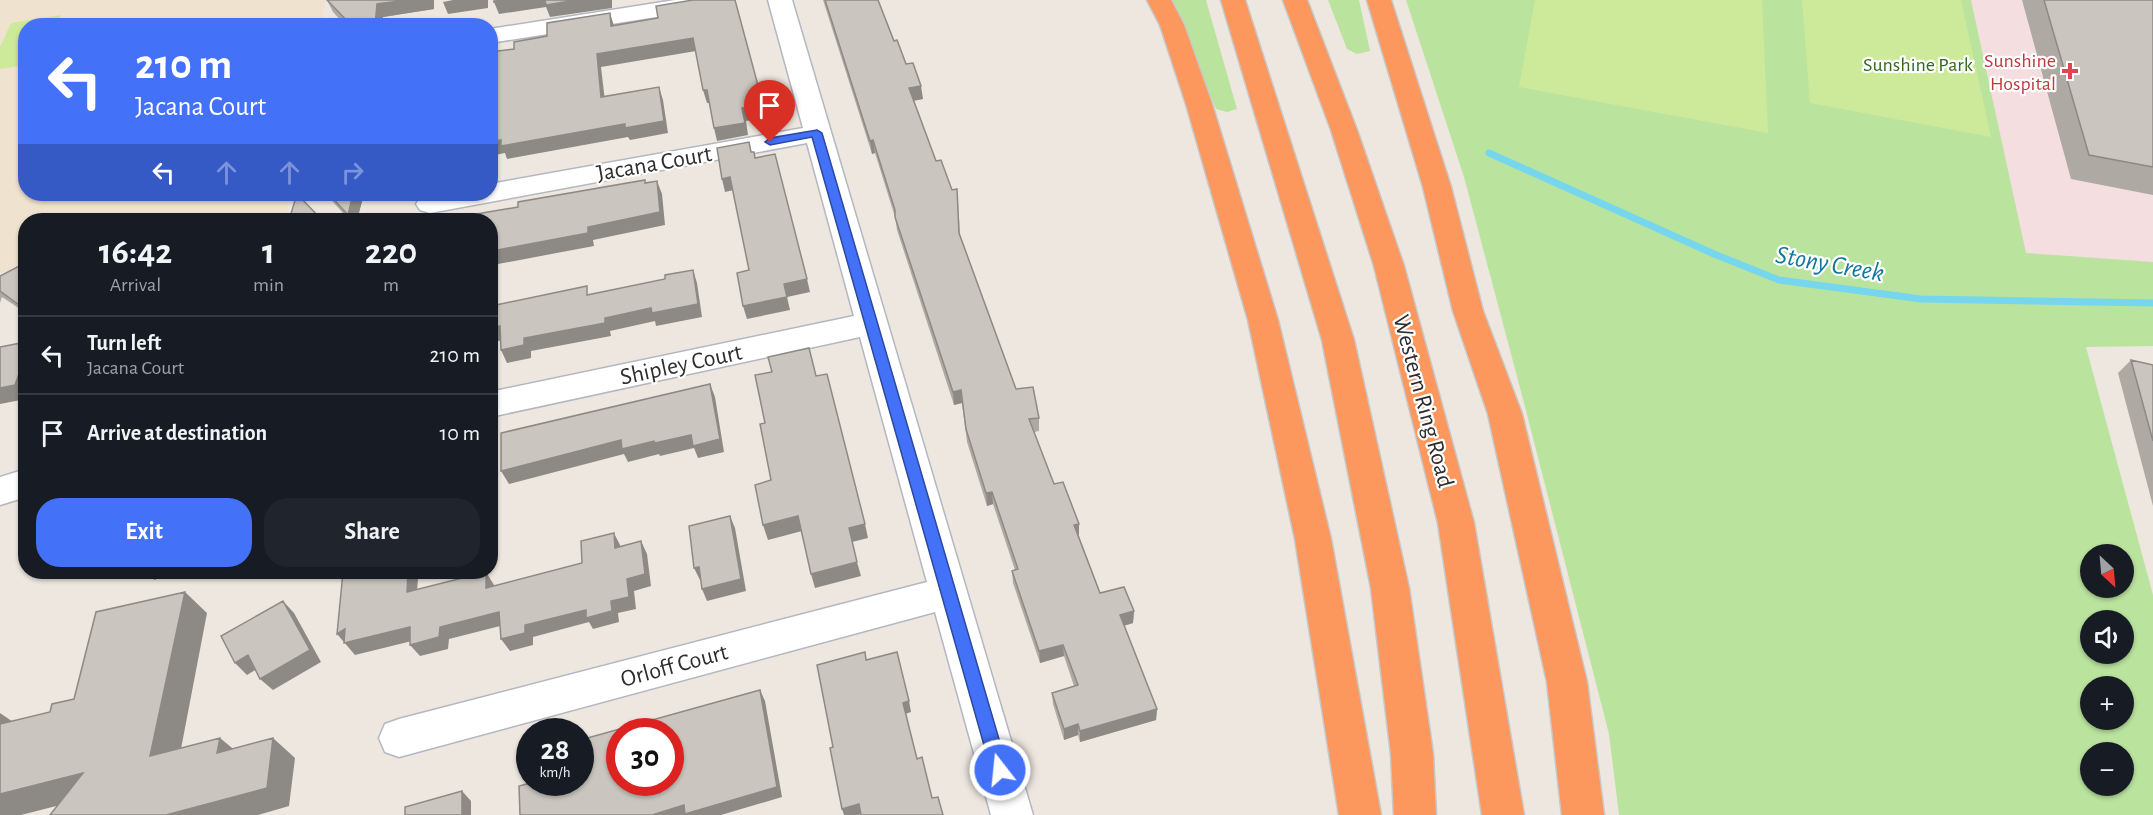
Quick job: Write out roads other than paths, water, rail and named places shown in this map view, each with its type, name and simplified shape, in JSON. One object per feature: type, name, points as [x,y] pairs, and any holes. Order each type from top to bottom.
[{"type":"highway","points":[[1159,0],[1172,25],[1199,104],[1263,320],[1313,539],[1360,815]]},
{"type":"highway","points":[[1233,0],[1338,340],[1390,588],[1412,754],[1415,815]]},
{"type":"highway","name":"Western Ring Road","points":[[1295,0],[1344,130],[1389,266],[1456,522],[1503,815]]},
{"type":"highway","points":[[1379,0],[1437,187],[1468,310],[1505,414],[1567,682],[1583,815]]},
{"type":"street","points":[[498,35],[720,0]]},
{"type":"street","points":[[780,0],[1012,815]]},
{"type":"street","name":"Jacana Court","points":[[498,191],[817,133]]},
{"type":"street","name":"Jacana Court","points":[[430,204],[446,201]]},
{"type":"street","name":"Shipley Court","points":[[498,403],[872,323]]},
{"type":"street","points":[[0,492],[18,486]]},
{"type":"street","name":"Orloff Court","points":[[399,738],[949,592]]},
{"type":"waterway","name":"Stony Creek","points":[[1489,153],[1714,254],[1779,280],[1921,299],[2153,303]]},
{"type":"place","name":"Sunshine Hospital","points":[[2070,71]]},
{"type":"park label","name":"Sunshine Park","points":[[1918,64]]}]
